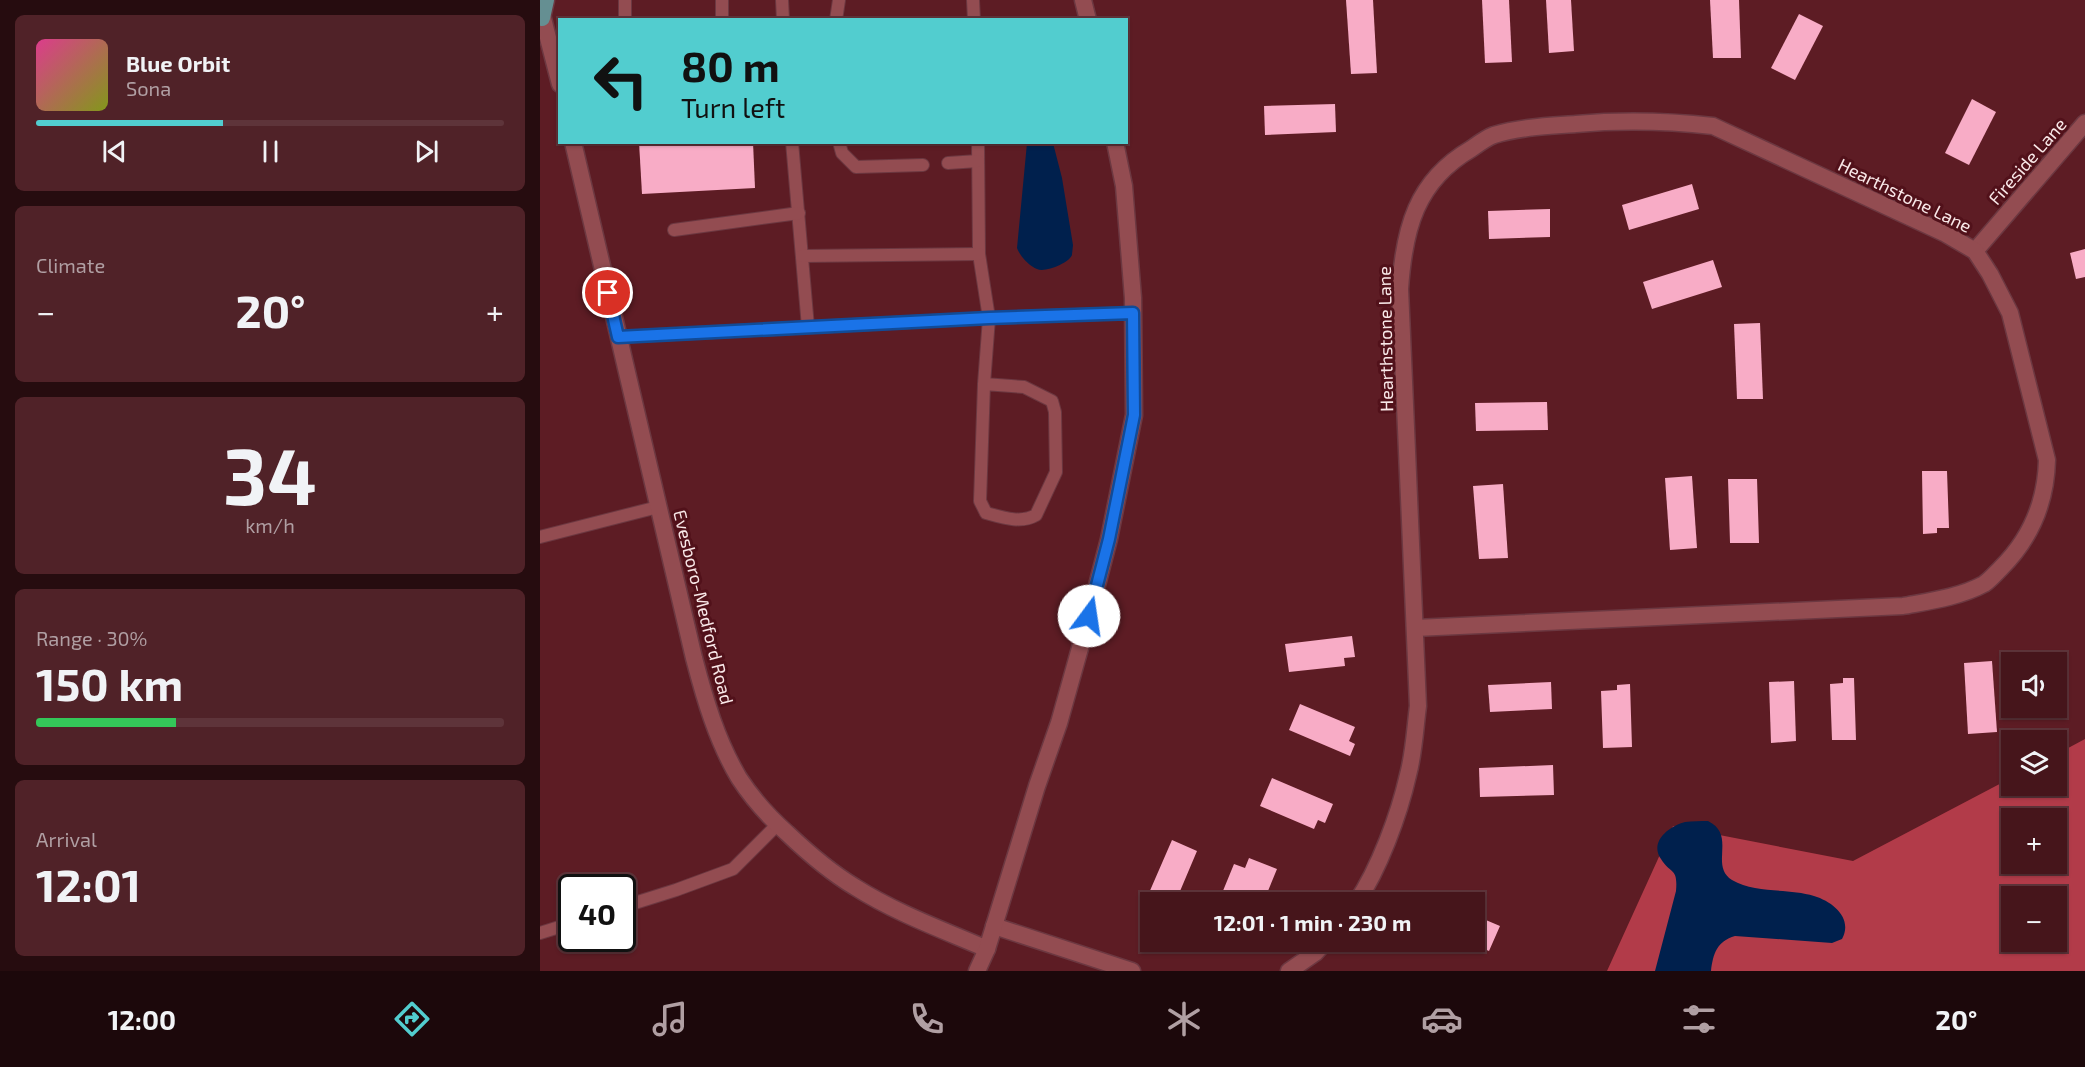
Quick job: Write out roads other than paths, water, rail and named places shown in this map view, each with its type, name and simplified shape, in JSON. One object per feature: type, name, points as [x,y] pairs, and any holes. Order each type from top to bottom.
[{"type":"main road","points":[[541,13],[546,0]]},
{"type":"street","points":[[1083,0],[1088,18]]},
{"type":"street","points":[[541,13],[558,75]]},
{"type":"street","name":"Hearthstone Lane","points":[[1361,892],[1388,838],[1400,807],[1409,773],[1418,706],[1400,289],[1402,260],[1414,210],[1451,160],[1493,135],[1539,127],[1628,121],[1679,122],[1713,126],[1923,223],[1975,251],[1990,274],[2010,313],[2047,460],[2047,481],[2042,502],[2024,541],[2012,557],[1985,583],[1947,597],[1903,606],[1415,628]]},
{"type":"street","name":"Fireside Lane","points":[[1975,251],[2085,123]]},
{"type":"street","name":"Evesboro-Medford Road","points":[[573,144],[707,706],[722,744],[740,778],[767,814],[825,867],[856,888],[888,905],[987,949]]},
{"type":"street","points":[[977,971],[987,949],[1059,723],[1109,539],[1134,415],[1133,313],[1124,186],[1115,144]]},
{"type":"street","points":[[994,926],[1132,971]]},
{"type":"street","points":[[1289,971],[1316,952]]},
{"type":"lane","points":[[625,0],[625,18]]},
{"type":"lane","points":[[722,0],[722,18]]},
{"type":"lane","points":[[782,0],[783,18]]},
{"type":"lane","points":[[836,18],[839,0]]},
{"type":"lane","points":[[973,0],[974,18]]},
{"type":"lane","points":[[792,144],[808,327]]},
{"type":"lane","points":[[840,144],[842,153],[856,167],[923,165]]},
{"type":"lane","points":[[978,144],[979,254],[989,318],[984,384],[980,501],[986,513],[1008,519],[1032,517],[1036,514],[1056,472],[1055,412],[1052,400],[1024,387],[984,384]]},
{"type":"lane","points":[[948,163],[978,161]]},
{"type":"lane","points":[[674,230],[799,213]]},
{"type":"lane","points":[[802,256],[979,254]]},
{"type":"lane","points":[[618,337],[1133,313]]},
{"type":"lane","points":[[540,537],[658,507]]},
{"type":"lane","points":[[636,903],[733,868],[778,824]]},
{"type":"lane","points":[[540,933],[558,927]]},
{"type":"water","points":[[1027,144],[1053,144],[1062,178],[1073,245],[1072,255],[1062,264],[1041,270],[1031,266],[1017,248]]},
{"type":"water","points":[[1708,821],[1721,834],[1723,867],[1732,880],[1751,887],[1814,896],[1828,902],[1840,912],[1843,918],[1845,932],[1842,939],[1832,943],[1735,936],[1724,941],[1717,949],[1711,971],[1655,971],[1676,891],[1675,875],[1658,853],[1659,841],[1667,831],[1679,824]]}]
